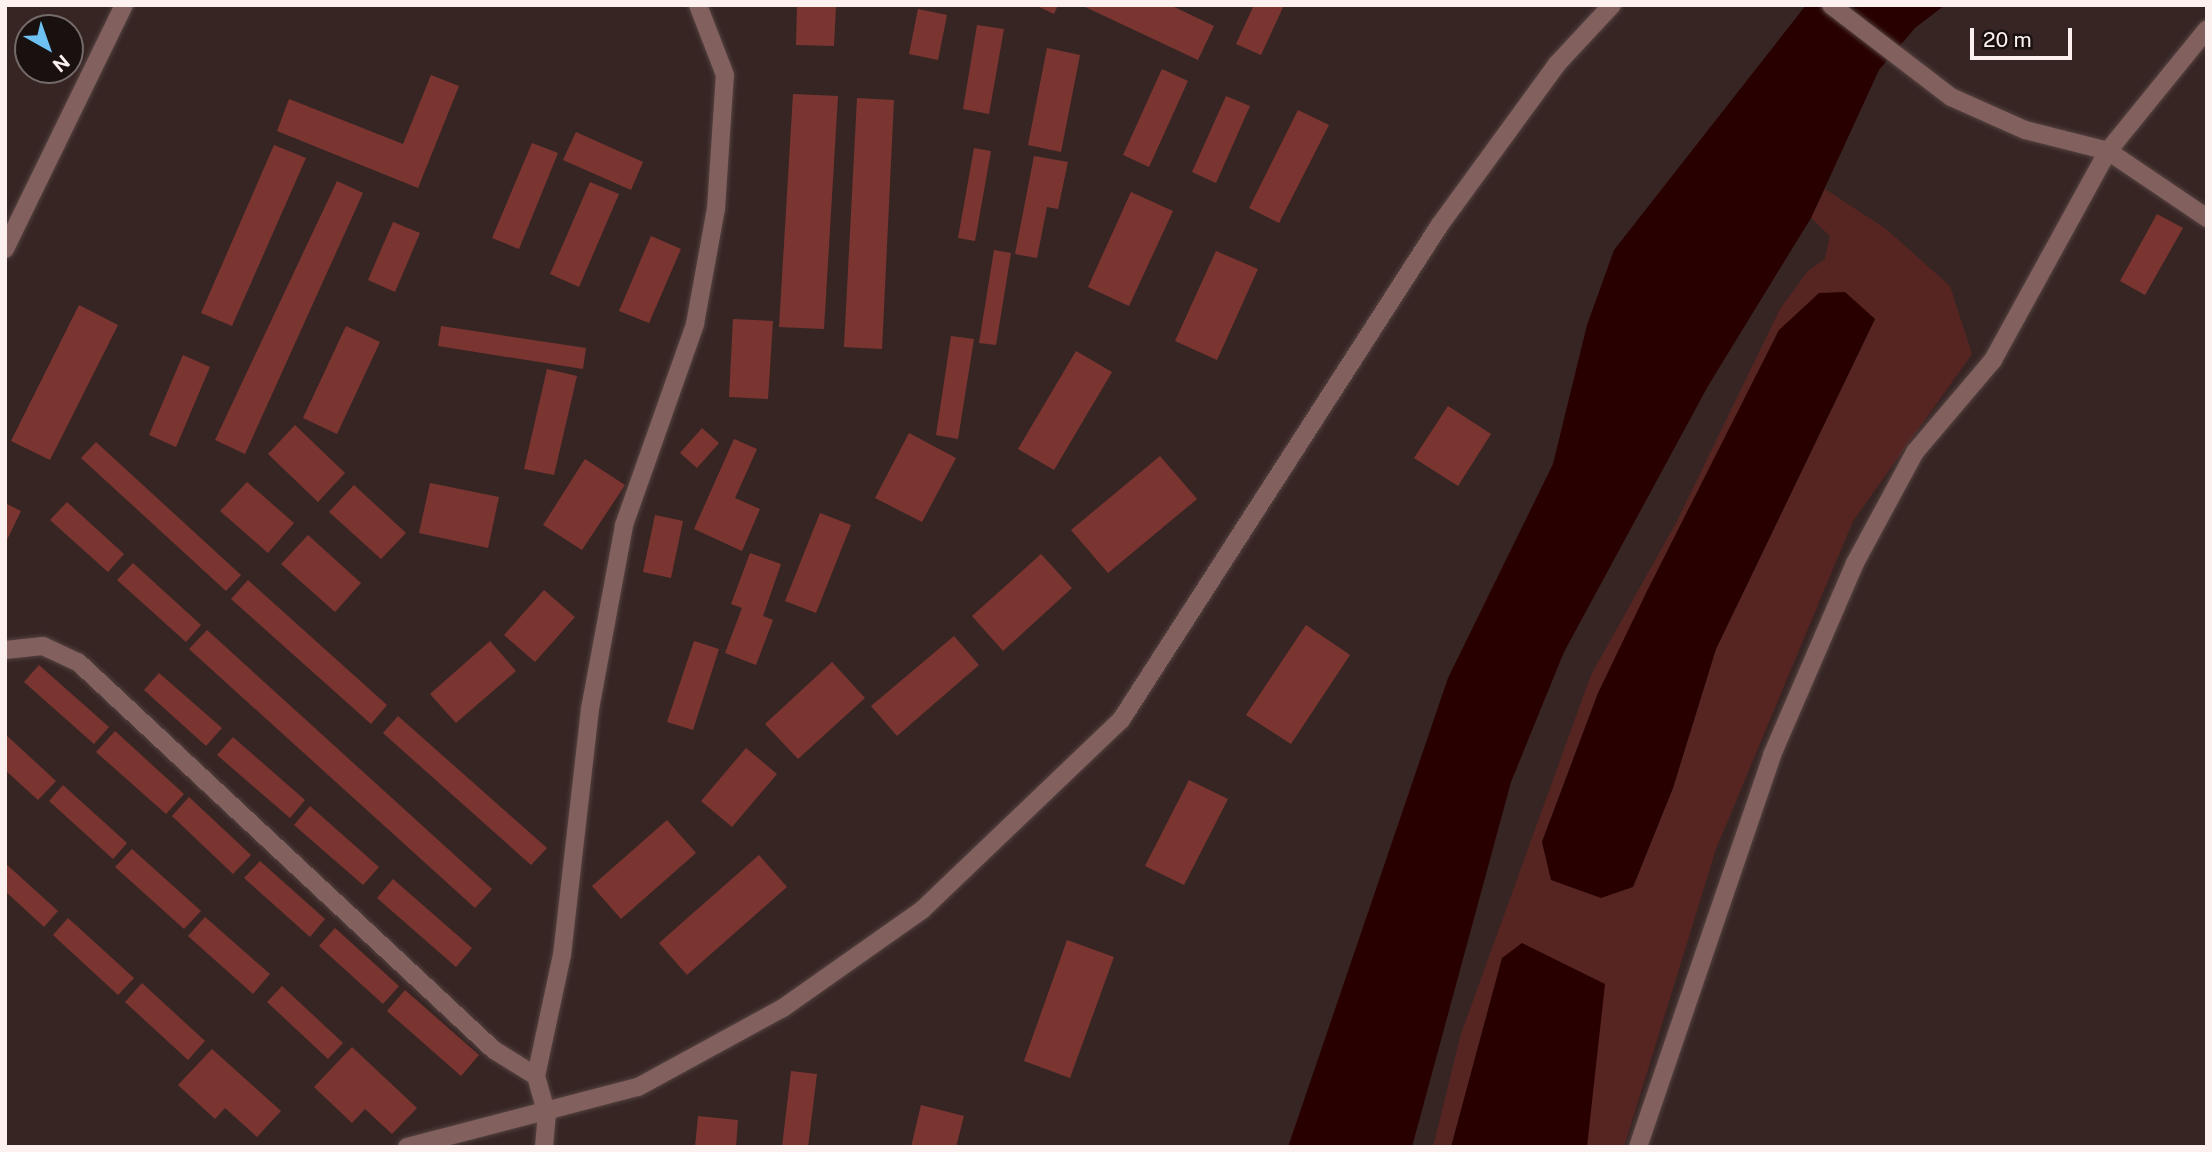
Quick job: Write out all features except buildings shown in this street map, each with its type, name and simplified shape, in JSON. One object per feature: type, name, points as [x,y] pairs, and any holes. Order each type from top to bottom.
[{"type":"street","points":[[5,249],[124,5]]},
{"type":"street","points":[[544,1147],[547,1115],[536,1076],[562,955],[590,709],[624,525],[695,324],[716,209],[725,75],[698,5]]},
{"type":"street","points":[[407,1147],[547,1115],[638,1087],[783,1008],[922,910],[1121,720],[1439,226],[1557,64],[1612,5]]},
{"type":"street","points":[[1831,5],[1900,63],[1951,97],[2025,130],[2108,152],[2207,218]]},
{"type":"street","points":[[1638,1147],[1772,755],[1855,563],[1915,452],[1993,360],[2108,152],[2207,29]]},
{"type":"street","points":[[5,650],[43,646],[78,662],[494,1050],[536,1076]]},
{"type":"shaded area","points":[[1806,5],[1945,5],[1915,28],[1879,70],[1811,218],[1708,386],[1564,652],[1511,782],[1412,1147],[1288,1147],[1448,678],[1553,464],[1587,325],[1614,250]]},
{"type":"shaded area","points":[[1825,189],[1886,229],[1950,286],[1972,354],[1853,521],[1716,849],[1624,1147],[1587,1147],[1593,1075],[1522,943],[1502,959],[1451,1147],[1433,1147],[1461,1034],[1591,675],[1677,521],[1780,309],[1808,271],[1825,259],[1830,236],[1811,218]],"holes":[[[1875,319],[1716,649],[1673,788],[1633,887],[1552,880],[1542,841],[1598,693],[1779,330]]]},
{"type":"shaded area","points":[[1845,292],[1875,319],[1716,649],[1673,788],[1633,887],[1601,898],[1551,880],[1542,842],[1598,693],[1647,591],[1779,330],[1819,293]]},
{"type":"shaded area","points":[[1522,943],[1605,984],[1587,1147],[1451,1147],[1502,958]]}]
